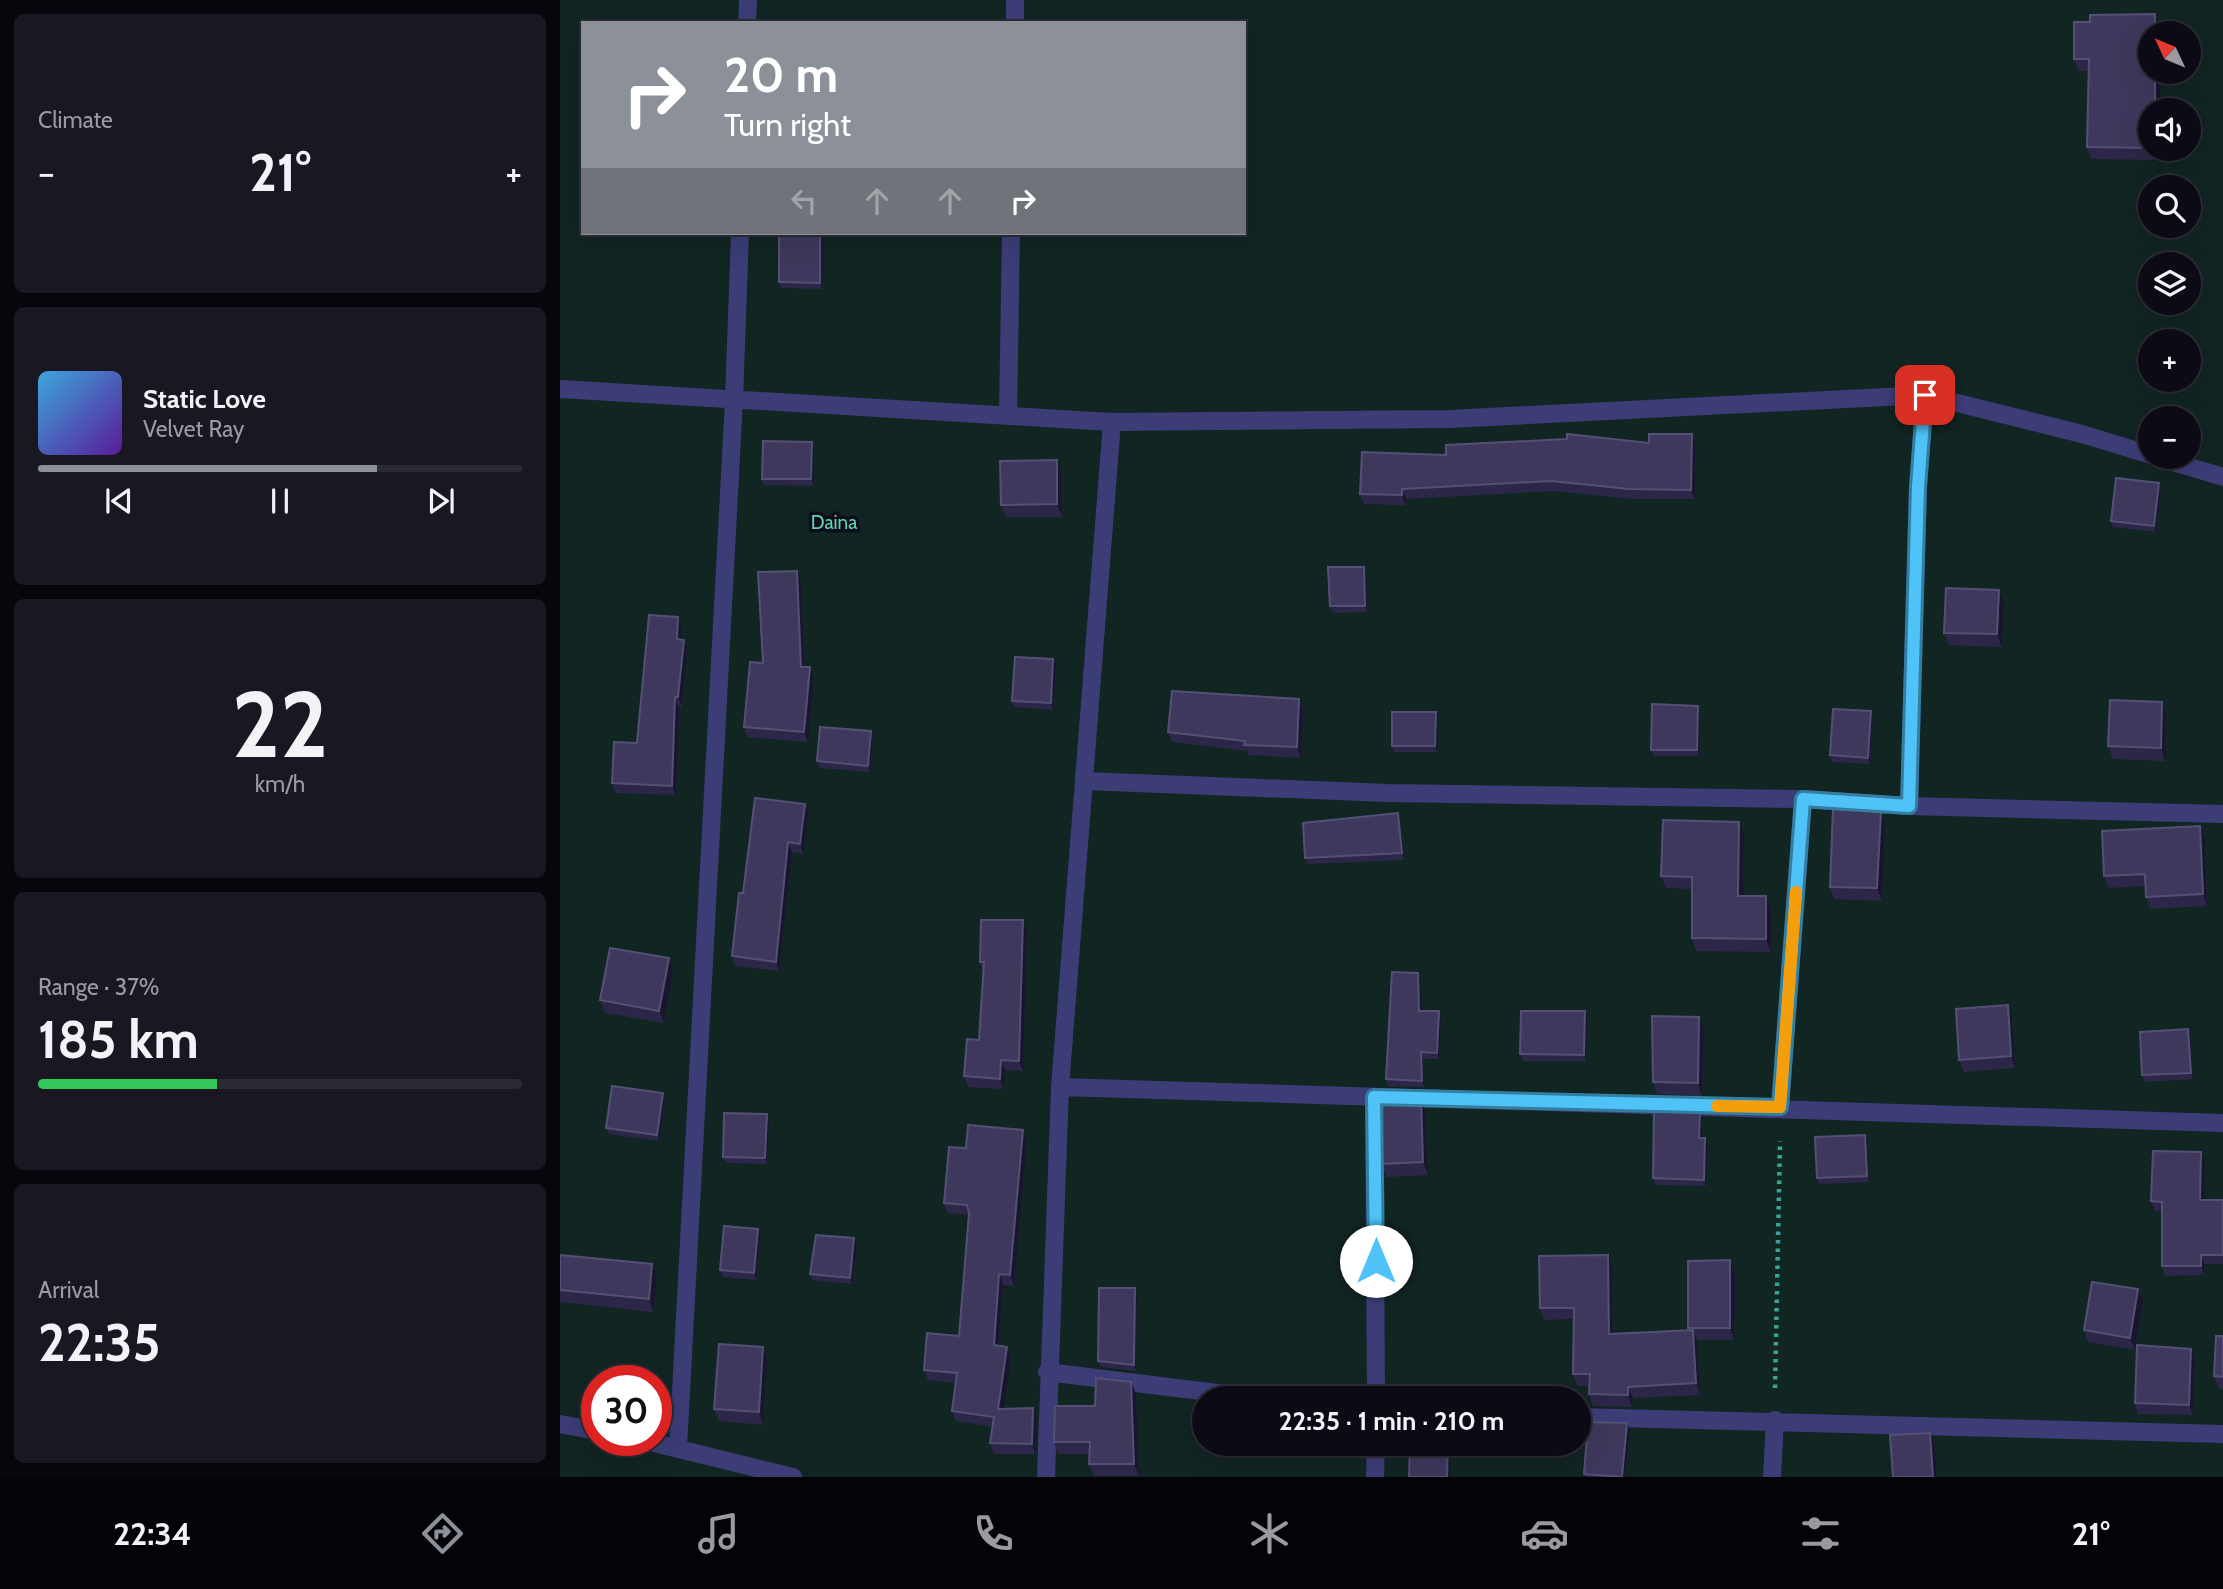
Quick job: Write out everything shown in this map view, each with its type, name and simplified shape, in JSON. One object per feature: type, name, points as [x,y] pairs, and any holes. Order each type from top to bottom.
[{"type":"street","points":[[747,21],[748,0]]},
{"type":"street","points":[[1015,0],[1015,21]]},
{"type":"street","points":[[678,1448],[734,400],[740,235]]},
{"type":"street","points":[[1008,416],[1011,235]]},
{"type":"street","points":[[560,389],[1112,422],[1449,419],[1925,395],[2082,434],[2138,451]]},
{"type":"street","points":[[1909,806],[1918,487],[1925,395]]},
{"type":"street","points":[[1046,1477],[1047,1372],[1060,1087],[1112,422]]},
{"type":"street","points":[[2196,469],[2223,477]]},
{"type":"street","points":[[1086,781],[1387,793],[1803,799],[1909,806],[2223,814]]},
{"type":"street","points":[[1780,1107],[1803,799]]},
{"type":"street","points":[[1060,1087],[1780,1107],[2223,1124]]},
{"type":"street","points":[[1374,1097],[1376,1386]]},
{"type":"street","points":[[1047,1372],[1192,1390]]},
{"type":"street","points":[[1591,1417],[2223,1434]]},
{"type":"street","points":[[1772,1477],[1774,1420]]},
{"type":"street","points":[[560,1423],[581,1428]]},
{"type":"street","points":[[672,1447],[793,1477]]},
{"type":"street","points":[[1374,1477],[1375,1456]]},
{"type":"path","points":[[1774,1420],[1780,1107]]},
{"type":"green space","name":"Daina","points":[[560,0],[2223,0],[2223,1477],[560,1477]]},
{"type":"building","points":[[2155,14],[2155,21],[2138,21],[2138,84],[2155,84],[2155,98],[2138,98],[2138,148],[2087,147],[2089,59],[2074,59],[2074,22],[2090,22],[2090,15]]},
{"type":"building","points":[[779,235],[820,235],[820,283],[779,282]]},
{"type":"building","points":[[1567,434],[1649,443],[1649,434],[1692,434],[1691,490],[1629,489],[1551,481],[1402,489],[1402,495],[1360,494],[1362,452],[1446,455],[1446,445],[1567,439]]},
{"type":"building","points":[[763,441],[812,442],[811,479],[762,479]]},
{"type":"building","points":[[1057,460],[1057,504],[1001,505],[1000,461]]},
{"type":"building","points":[[2116,478],[2159,483],[2154,526],[2111,521]]},
{"type":"building","points":[[1328,567],[1364,567],[1365,606],[1330,606]]},
{"type":"building","points":[[797,571],[801,667],[810,667],[804,732],[744,727],[750,662],[763,663],[758,572]]},
{"type":"building","points":[[1946,588],[1999,590],[1997,634],[1944,633]]},
{"type":"building","points":[[649,615],[678,617],[677,639],[684,640],[678,697],[675,697],[672,786],[612,783],[614,742],[637,743]]},
{"type":"building","points":[[1015,657],[1053,659],[1051,703],[1012,701]]},
{"type":"building","points":[[1172,691],[1299,699],[1297,747],[1244,745],[1245,741],[1168,732]]},
{"type":"building","points":[[2110,700],[2162,702],[2161,748],[2108,746]]},
{"type":"building","points":[[1652,704],[1698,706],[1697,750],[1651,750]]},
{"type":"building","points":[[1833,709],[1871,711],[1868,758],[1830,755]]},
{"type":"building","points":[[1392,712],[1436,712],[1435,746],[1392,746]]},
{"type":"building","points":[[820,727],[871,731],[868,766],[817,761]]},
{"type":"building","points":[[755,798],[805,804],[800,844],[788,842],[776,962],[732,956],[739,893],[743,893]]},
{"type":"building","points":[[1833,809],[1881,812],[1877,888],[1830,887]]},
{"type":"building","points":[[1398,813],[1402,853],[1305,858],[1303,823]]},
{"type":"building","points":[[1663,820],[1739,822],[1738,896],[1766,896],[1766,939],[1692,938],[1692,877],[1661,876]]},
{"type":"building","points":[[2200,826],[2203,894],[2146,897],[2145,874],[2104,876],[2102,831]]},
{"type":"building","points":[[981,920],[1023,920],[1019,1061],[1001,1060],[1000,1079],[964,1076],[967,1039],[979,1040],[984,962],[980,962]]},
{"type":"building","points":[[610,948],[669,958],[659,1011],[600,1000]]},
{"type":"building","points":[[1392,972],[1418,973],[1419,1011],[1439,1011],[1437,1053],[1421,1052],[1422,1081],[1386,1079]]},
{"type":"building","points":[[2008,1005],[2011,1056],[1959,1060],[1956,1009]]},
{"type":"building","points":[[1521,1011],[1585,1011],[1584,1055],[1520,1054]]},
{"type":"building","points":[[1652,1016],[1699,1017],[1698,1083],[1653,1082]]},
{"type":"building","points":[[2188,1029],[2191,1073],[2142,1075],[2140,1032]]},
{"type":"building","points":[[612,1086],[663,1093],[657,1135],[606,1128]]},
{"type":"building","points":[[1383,1096],[1421,1097],[1423,1162],[1381,1164]]},
{"type":"building","points":[[1654,1111],[1700,1112],[1699,1138],[1705,1138],[1704,1180],[1653,1178]]},
{"type":"building","points":[[724,1113],[767,1114],[765,1158],[723,1157]]},
{"type":"building","points":[[968,1125],[1023,1130],[1010,1275],[999,1274],[994,1345],[1007,1347],[998,1409],[1033,1408],[1032,1444],[990,1443],[994,1417],[952,1411],[957,1373],[924,1370],[927,1333],[959,1336],[969,1213],[967,1205],[944,1203],[949,1147],[966,1148]]},
{"type":"building","points":[[1865,1135],[1867,1176],[1817,1178],[1815,1137]]},
{"type":"building","points":[[2153,1151],[2201,1152],[2200,1200],[2223,1200],[2223,1255],[2201,1255],[2201,1266],[2162,1266],[2162,1202],[2151,1201]]},
{"type":"building","points":[[724,1226],[758,1229],[754,1273],[720,1270]]},
{"type":"building","points":[[816,1235],[854,1238],[850,1278],[810,1274]]},
{"type":"building","points":[[560,1255],[652,1264],[649,1299],[560,1290]]},
{"type":"building","points":[[1608,1255],[1609,1334],[1693,1330],[1696,1383],[1628,1387],[1628,1395],[1591,1394],[1590,1374],[1573,1374],[1574,1308],[1540,1308],[1539,1256]]},
{"type":"building","points":[[1730,1260],[1730,1328],[1688,1328],[1688,1261]]},
{"type":"building","points":[[2092,1282],[2138,1289],[2130,1338],[2084,1330]]},
{"type":"building","points":[[1099,1288],[1135,1288],[1134,1365],[1098,1361]]},
{"type":"building","points":[[2216,1336],[2223,1336],[2223,1377],[2214,1376]]},
{"type":"building","points":[[719,1344],[763,1347],[759,1412],[714,1409]]},
{"type":"building","points":[[2137,1345],[2191,1349],[2189,1405],[2135,1403]]},
{"type":"building","points":[[1096,1378],[1131,1382],[1134,1464],[1089,1464],[1090,1442],[1054,1442],[1055,1406],[1095,1406]]},
{"type":"building","points":[[1591,1422],[1627,1423],[1622,1477],[1584,1474],[1585,1456],[1591,1456]]},
{"type":"building","points":[[1930,1433],[1933,1477],[1893,1477],[1890,1435]]},
{"type":"building","points":[[1410,1456],[1448,1456],[1447,1477],[1409,1477]]},
{"type":"slow traffic","points":[[1717,1106],[1780,1107],[1796,892]]},
{"type":"route","points":[[1376,1261],[1374,1097],[1780,1107],[1803,799],[1909,806],[1918,487],[1925,395]]}]
